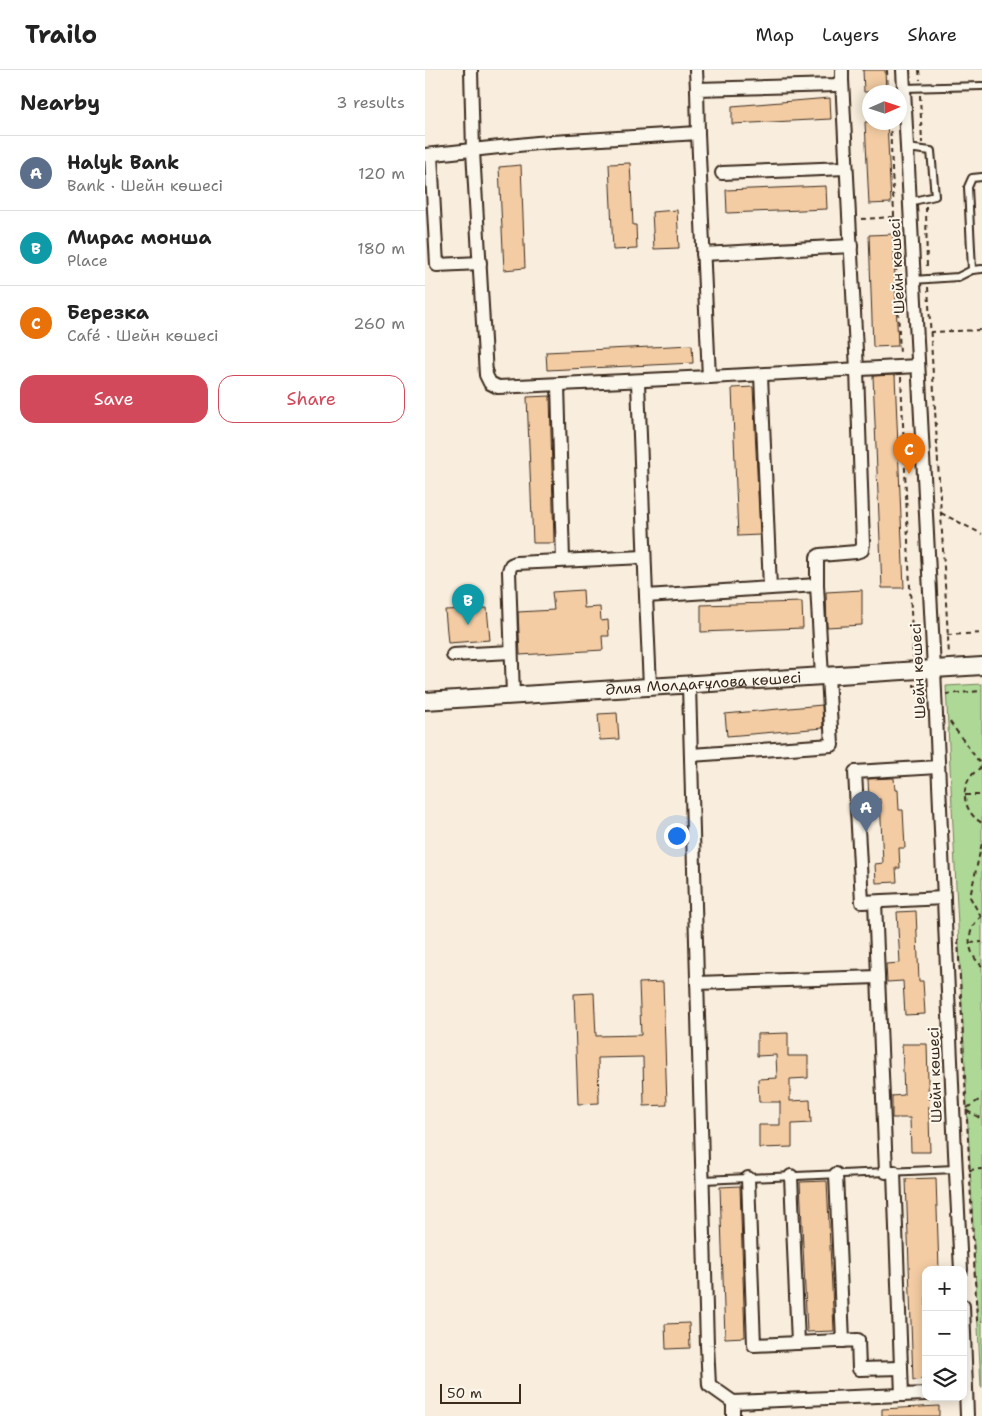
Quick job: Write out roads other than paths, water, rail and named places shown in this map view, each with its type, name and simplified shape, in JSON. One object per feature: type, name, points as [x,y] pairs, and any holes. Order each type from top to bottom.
[{"type":"street","points":[[471,70],[473,151],[486,375],[490,383],[498,388],[918,366]]},
{"type":"street","points":[[696,70],[709,377]]},
{"type":"street","name":"Шейн көшесі","points":[[903,70],[904,85]]},
{"type":"street","points":[[697,89],[836,86],[842,75]]},
{"type":"street","points":[[691,755],[831,745],[817,585],[817,556],[820,554],[856,552],[862,550],[863,544],[857,370],[842,75]]},
{"type":"street","name":"Шейн көшесі","points":[[906,130],[932,637],[940,674],[938,767],[961,1266]]},
{"type":"street","points":[[480,263],[437,265],[428,155],[537,143],[698,133]]},
{"type":"street","points":[[722,173],[846,168]]},
{"type":"street","points":[[703,254],[851,246]]},
{"type":"street","points":[[761,375],[770,588]]},
{"type":"street","points":[[638,382],[650,687]]},
{"type":"street","points":[[558,385],[563,560]]},
{"type":"street","points":[[513,696],[509,571],[511,565],[563,560],[644,557]]},
{"type":"street","points":[[646,596],[817,585]]},
{"type":"street","points":[[453,655],[511,652]]},
{"type":"street","name":"Әлия Молдағұлова көшесі","points":[[425,701],[914,671],[940,674],[982,666]]},
{"type":"street","points":[[689,685],[709,1385],[733,1402],[922,1394]]},
{"type":"street","points":[[938,767],[855,772],[862,902],[944,898]]},
{"type":"street","points":[[875,902],[902,1395]]},
{"type":"street","points":[[697,983],[878,977]]},
{"type":"street","points":[[836,1174],[843,1341]]},
{"type":"street","points":[[791,1176],[798,1343]]},
{"type":"street","points":[[748,1178],[754,1345],[858,1340],[859,1369],[901,1368]]},
{"type":"street","points":[[963,1311],[964,1356]]},
{"type":"street","points":[[966,1401],[967,1416]]},
{"type":"street","points":[[733,1402],[733,1416]]},
{"type":"lane","points":[[907,88],[982,86]]},
{"type":"lane","points":[[907,148],[931,151],[935,196],[909,202]]},
{"type":"lane","points":[[972,270],[968,187],[972,178],[982,177]]},
{"type":"lane","points":[[913,280],[959,277],[972,270],[982,270]]},
{"type":"lane","points":[[703,1180],[955,1169]]},
{"type":"place","name":"Березка","points":[[909,474]]},
{"type":"place","name":"Мирас монша","points":[[468,625]]},
{"type":"place","name":"Halyk Bank","points":[[866,832]]}]
